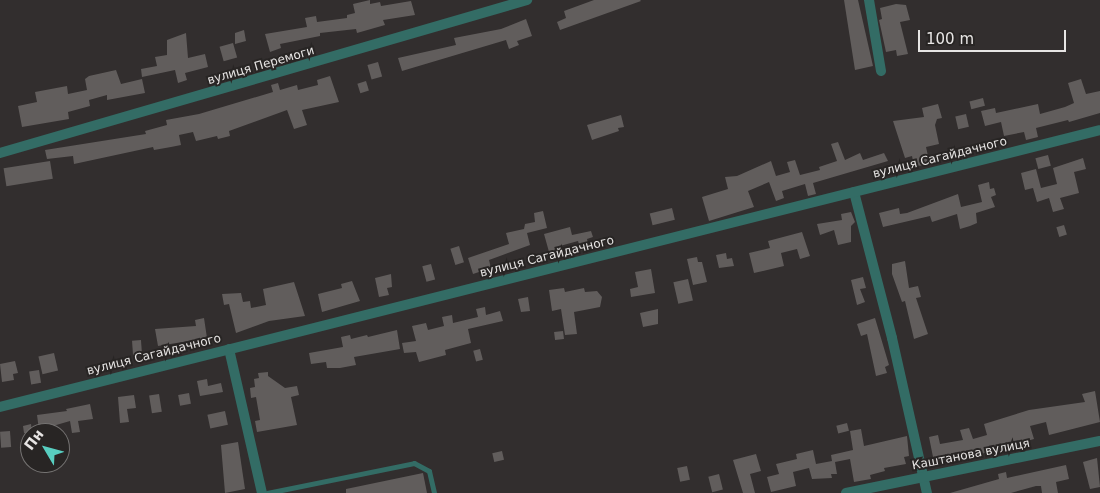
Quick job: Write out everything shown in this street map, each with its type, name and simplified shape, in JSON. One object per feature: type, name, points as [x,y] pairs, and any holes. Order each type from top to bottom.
[{"type":"street","name":"вулиця Перемоги","points":[[0,153],[528,0]]},
{"type":"street","points":[[869,0],[881,71]]},
{"type":"street","name":"вулиця Сагайдачного","points":[[0,407],[1100,130]]},
{"type":"street","points":[[854,192],[892,338],[927,493]]},
{"type":"street","points":[[229,349],[262,493]]},
{"type":"street","name":"Каштанова вулиця","points":[[846,493],[1100,441]]},
{"type":"lane","points":[[266,493],[414,463],[429,471],[434,493]]},
{"type":"building","points":[[370,0],[370,4],[380,2],[381,6],[411,1],[415,15],[383,20],[385,25],[357,33],[356,29],[320,33],[320,36],[280,44],[281,48],[270,52],[265,34],[307,27],[305,18],[316,16],[317,22],[347,18],[347,15],[355,13],[353,4]]},
{"type":"building","points":[[594,0],[641,1],[560,30],[557,22],[566,18],[564,11]]},
{"type":"building","points":[[844,0],[858,0],[873,66],[855,70]]},
{"type":"building","points":[[896,4],[906,5],[910,20],[900,22],[908,54],[897,56],[896,50],[886,52],[879,20],[882,19],[880,8]]},
{"type":"building","points":[[526,19],[532,36],[517,41],[519,45],[509,49],[506,40],[402,71],[398,58],[456,45],[454,38],[501,29]]},
{"type":"building","points":[[244,30],[246,41],[235,44],[235,33]]},
{"type":"building","points":[[186,33],[188,58],[205,54],[208,67],[185,73],[187,80],[178,83],[175,70],[142,77],[141,69],[157,66],[155,57],[167,55],[167,40]]},
{"type":"building","points":[[233,43],[237,57],[224,61],[220,47]]},
{"type":"building","points":[[378,62],[382,76],[372,79],[367,65]]},
{"type":"building","points":[[116,70],[121,84],[142,79],[145,93],[107,100],[107,95],[89,100],[90,106],[68,112],[69,119],[22,127],[18,106],[37,102],[35,92],[67,86],[68,94],[87,90],[85,79],[89,76]]},
{"type":"building","points":[[330,76],[339,102],[302,110],[307,125],[294,129],[287,110],[229,131],[230,136],[218,139],[217,136],[196,141],[193,132],[179,135],[181,145],[171,147],[154,150],[153,147],[74,164],[73,156],[47,159],[45,150],[146,134],[145,131],[167,125],[166,120],[199,114],[273,92],[271,85],[278,83],[280,90],[297,85],[298,90],[318,85],[317,80]]},
{"type":"building","points":[[1081,79],[1086,94],[1100,91],[1100,113],[1069,122],[1068,120],[1036,128],[1038,137],[1026,140],[1024,132],[1004,136],[1001,122],[985,126],[981,111],[995,108],[996,113],[1038,104],[1040,114],[1074,103],[1068,83]]},
{"type":"building","points":[[366,81],[369,91],[360,93],[357,84]]},
{"type":"building","points":[[983,98],[985,106],[971,109],[969,101]]},
{"type":"building","points":[[938,104],[942,118],[937,119],[935,125],[939,144],[926,147],[930,165],[914,166],[912,156],[905,158],[893,121],[924,117],[922,108]]},
{"type":"building","points":[[966,114],[969,127],[958,129],[955,116]]},
{"type":"building","points":[[621,115],[624,127],[618,128],[619,131],[592,140],[587,125]]},
{"type":"building","points":[[838,142],[845,160],[860,153],[863,160],[884,153],[888,161],[813,183],[816,194],[808,196],[805,184],[782,191],[784,198],[776,201],[769,182],[748,191],[754,207],[709,221],[702,197],[728,189],[725,177],[737,176],[771,161],[776,176],[790,172],[787,162],[795,160],[800,175],[820,170],[819,167],[837,161],[831,144]]},
{"type":"building","points":[[1048,155],[1051,166],[1038,169],[1035,158]]},
{"type":"building","points":[[1083,158],[1086,169],[1074,172],[1079,193],[1060,198],[1064,209],[1053,212],[1049,198],[1037,202],[1033,188],[1025,190],[1021,173],[1036,169],[1041,188],[1057,184],[1053,168]]},
{"type":"building","points":[[50,161],[53,179],[6,186],[4,168]]},
{"type":"building","points":[[989,182],[990,189],[994,188],[996,195],[991,197],[995,207],[976,213],[977,223],[970,226],[960,229],[957,214],[932,222],[930,216],[883,227],[879,213],[899,208],[900,214],[907,213],[958,194],[961,207],[982,202],[978,185]]},
{"type":"building","points":[[672,208],[675,220],[653,225],[650,214]]},
{"type":"building","points":[[543,211],[547,228],[527,233],[530,245],[489,260],[491,268],[473,274],[468,258],[509,244],[506,233],[524,229],[525,224],[535,222],[534,213]]},
{"type":"building","points":[[851,212],[855,222],[851,226],[851,242],[838,245],[834,230],[820,235],[817,224],[842,220],[841,214]]},
{"type":"building","points":[[1064,225],[1067,235],[1059,237],[1056,227]]},
{"type":"building","points":[[570,227],[572,235],[591,231],[593,237],[587,239],[589,249],[581,251],[578,241],[560,246],[563,256],[551,259],[544,234]]},
{"type":"building","points":[[802,232],[810,256],[800,259],[797,249],[781,253],[784,266],[754,273],[749,253],[770,248],[768,241]]},
{"type":"building","points":[[459,246],[464,262],[455,265],[450,249]]},
{"type":"building","points":[[726,253],[727,259],[732,258],[734,266],[719,268],[716,255]]},
{"type":"building","points":[[697,257],[698,262],[702,262],[707,282],[693,285],[687,259]]},
{"type":"building","points":[[905,261],[909,288],[918,286],[921,297],[916,298],[928,334],[914,339],[905,301],[902,302],[892,274],[892,264]]},
{"type":"building","points":[[431,264],[435,279],[426,282],[422,266]]},
{"type":"building","points":[[651,269],[655,293],[631,297],[630,289],[638,287],[635,272]]},
{"type":"building","points":[[391,274],[392,287],[387,288],[389,295],[379,297],[375,278]]},
{"type":"building","points":[[863,277],[866,288],[860,289],[865,302],[857,305],[851,280]]},
{"type":"building","points":[[688,279],[693,300],[678,304],[673,282]]},
{"type":"building","points":[[352,281],[360,301],[322,312],[318,294],[342,288],[341,284]]},
{"type":"building","points":[[294,282],[305,316],[269,321],[236,333],[229,304],[224,305],[222,294],[241,293],[243,302],[250,301],[251,308],[266,305],[263,289]]},
{"type":"building","points":[[564,288],[565,292],[584,288],[585,292],[597,291],[602,297],[600,307],[574,312],[577,334],[565,335],[561,309],[552,311],[549,290]]},
{"type":"building","points":[[528,297],[530,311],[521,312],[518,299]]},
{"type":"building","points":[[485,307],[486,315],[500,311],[503,321],[468,329],[471,343],[445,350],[446,355],[419,362],[416,352],[404,353],[402,343],[416,341],[412,326],[426,323],[428,330],[444,326],[442,317],[452,315],[453,323],[478,317],[476,309]]},
{"type":"building","points":[[658,309],[658,324],[643,327],[640,313]]},
{"type":"building","points":[[204,318],[207,338],[158,346],[155,329],[196,326],[195,320]]},
{"type":"building","points":[[875,318],[889,365],[885,367],[887,373],[876,376],[867,334],[861,336],[857,324]]},
{"type":"building","points":[[397,330],[400,349],[354,357],[356,365],[340,368],[327,368],[326,362],[311,364],[309,353],[343,347],[341,337],[350,335],[351,339],[367,335],[368,337]]},
{"type":"building","points":[[563,331],[564,339],[555,340],[554,332]]},
{"type":"building","points":[[141,340],[142,355],[133,356],[132,341]]},
{"type":"building","points":[[480,349],[483,360],[476,361],[473,351]]},
{"type":"building","points":[[54,353],[58,371],[42,374],[38,357]]},
{"type":"building","points":[[15,361],[18,373],[13,374],[14,380],[2,382],[0,364]]},
{"type":"building","points":[[39,370],[41,383],[31,384],[29,372]]},
{"type":"building","points":[[268,372],[268,376],[285,388],[297,386],[299,395],[291,397],[297,425],[257,432],[255,421],[260,420],[256,397],[251,398],[250,388],[255,387],[254,379],[259,378],[258,373]]},
{"type":"building","points":[[207,379],[208,386],[221,383],[223,392],[200,396],[197,381]]},
{"type":"building","points":[[1095,391],[1100,422],[1049,435],[1046,422],[1030,426],[1034,439],[981,454],[934,462],[929,437],[938,435],[940,444],[963,440],[960,430],[969,428],[973,439],[987,435],[984,424],[1029,410],[1085,402],[1082,394]]},
{"type":"building","points":[[189,393],[191,404],[180,406],[178,395]]},
{"type":"building","points":[[159,394],[162,412],[152,413],[149,396]]},
{"type":"building","points":[[134,395],[136,408],[127,409],[129,422],[120,423],[118,397]]},
{"type":"building","points":[[90,404],[93,419],[78,421],[80,432],[72,433],[70,421],[63,423],[38,423],[37,415],[67,411],[66,409]]},
{"type":"building","points":[[225,411],[228,425],[210,428],[207,415]]},
{"type":"building","points":[[847,423],[849,431],[838,433],[836,426]]},
{"type":"building","points":[[861,429],[864,446],[907,436],[909,456],[904,457],[906,464],[884,468],[885,471],[870,475],[871,479],[854,482],[850,459],[835,462],[837,474],[831,474],[832,478],[812,479],[809,468],[793,472],[796,486],[771,492],[767,477],[779,474],[776,464],[797,459],[796,454],[813,450],[816,464],[832,461],[831,455],[853,450],[850,431]]},
{"type":"building","points":[[10,431],[11,447],[1,448],[0,432]]},
{"type":"building","points":[[238,442],[245,489],[225,493],[221,445]]},
{"type":"building","points":[[502,451],[504,460],[494,462],[492,453]]},
{"type":"building","points":[[756,454],[761,471],[750,474],[755,493],[743,493],[733,460]]},
{"type":"building","points":[[1097,458],[1100,487],[1090,489],[1083,462]]},
{"type":"building","points":[[1066,465],[1069,479],[1056,482],[1058,493],[1042,493],[1041,486],[1036,486],[1011,493],[950,493],[999,479],[998,474],[1006,472],[1007,478]]},
{"type":"building","points":[[687,466],[690,480],[680,482],[677,468]]},
{"type":"building","points":[[423,473],[427,493],[346,493],[346,489]]},
{"type":"building","points":[[719,474],[723,490],[712,492],[708,477]]}]
